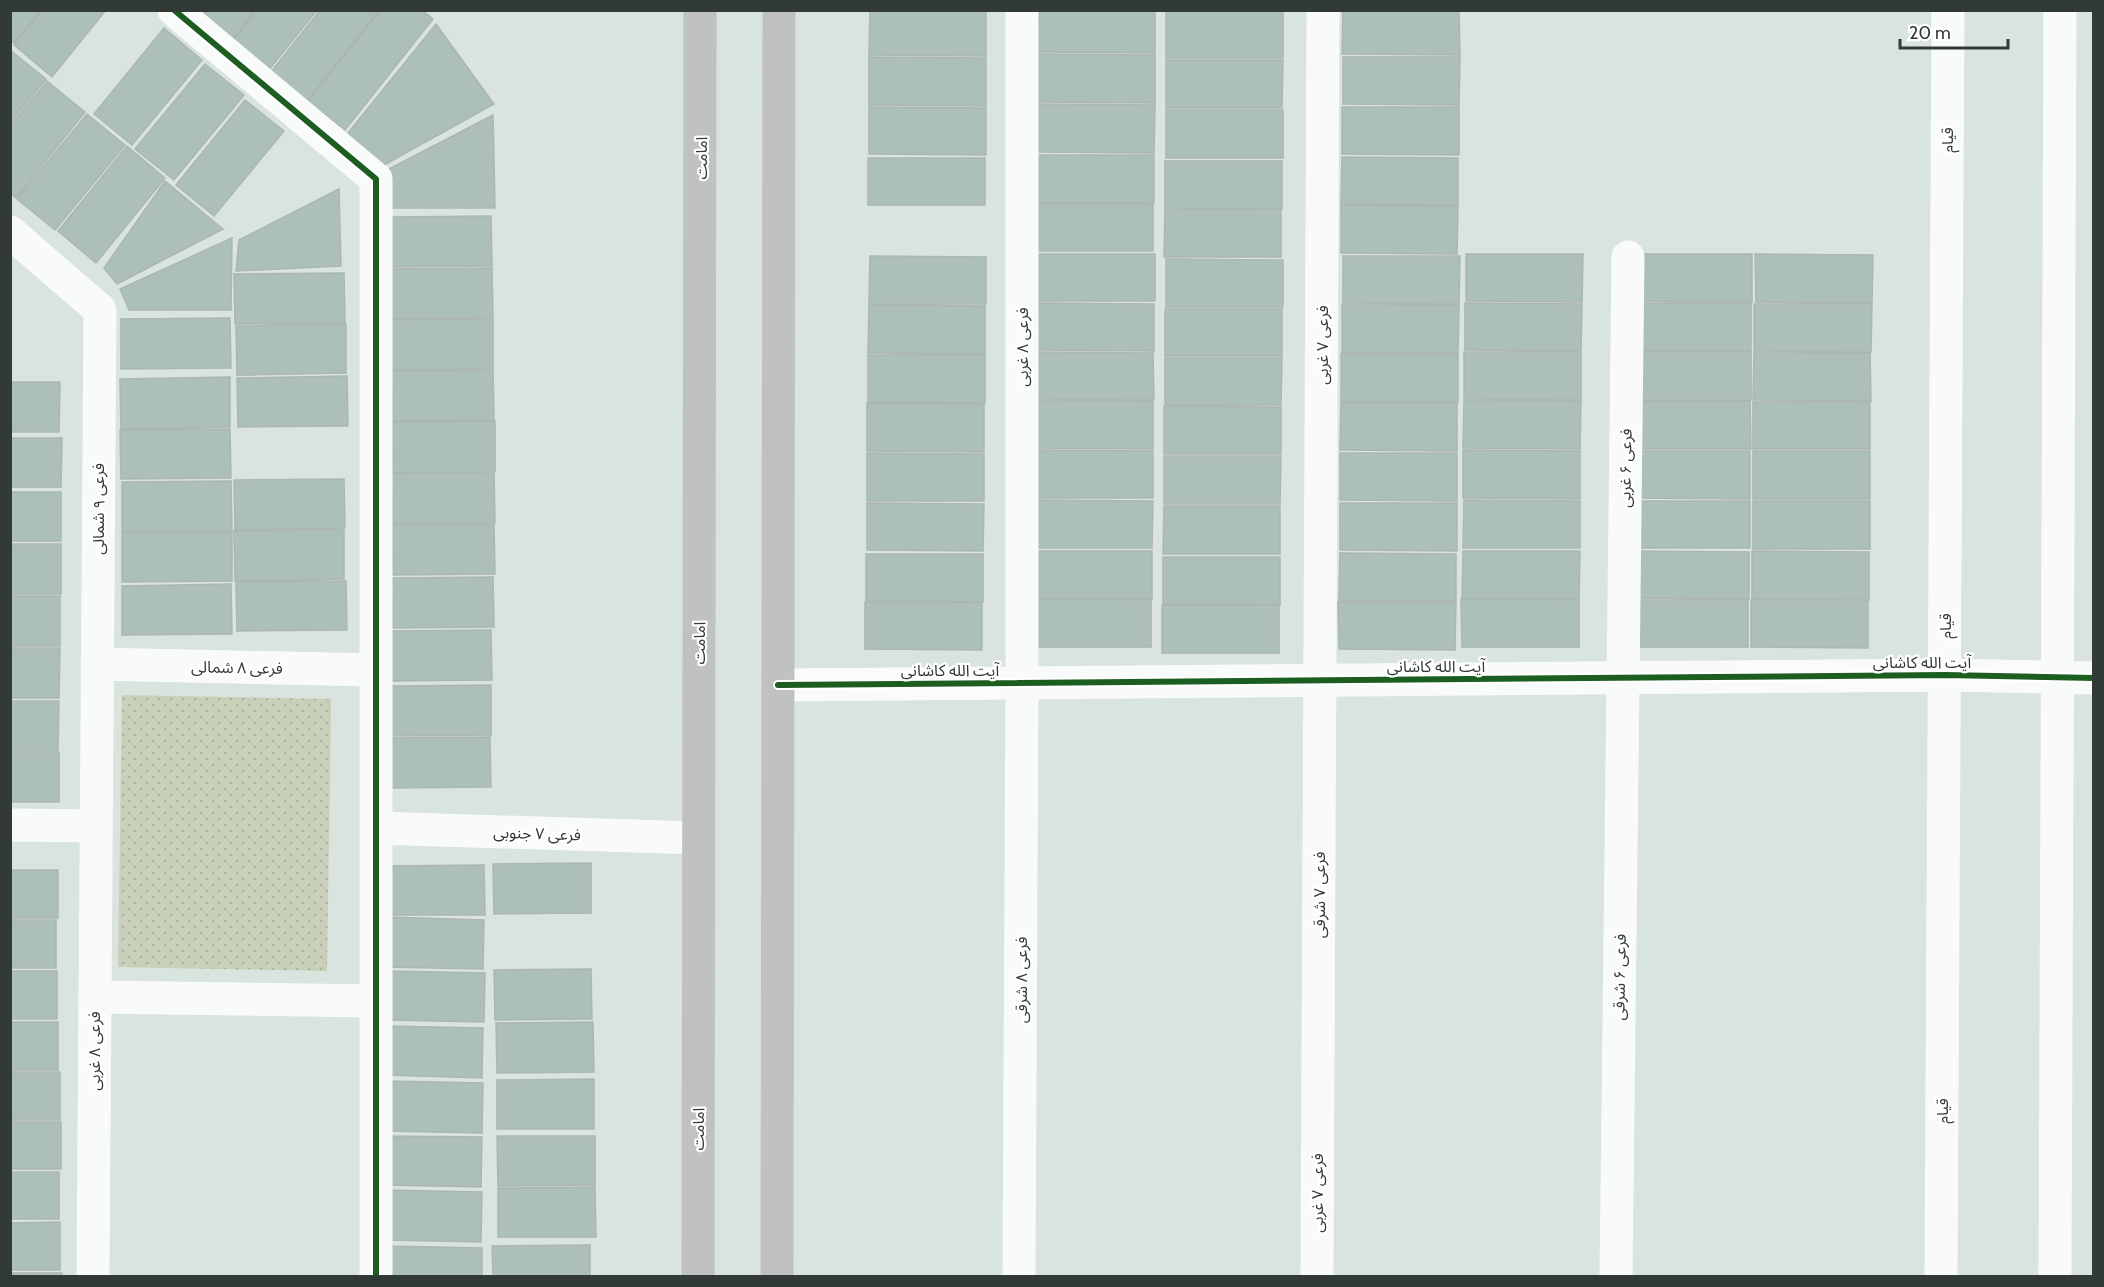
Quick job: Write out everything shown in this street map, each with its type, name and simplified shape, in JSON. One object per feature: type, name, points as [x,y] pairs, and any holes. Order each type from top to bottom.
[{"type":"main road","name":"امامت","points":[[698,1276],[700,10]]},
{"type":"main road","points":[[777,1276],[779,10]]},
{"type":"street","points":[[174,10],[376,179],[376,1276]]},
{"type":"street","name":"فرعی ۸ غربی","points":[[1022,10],[1022,683]]},
{"type":"street","name":"فرعی ۷ غربی","points":[[1321,680],[1323,10]]},
{"type":"street","name":"قیام","points":[[1941,1276],[1948,10]]},
{"type":"street","points":[[2055,1276],[2060,10]]},
{"type":"street","name":"فرعی ۹ شمالی","points":[[10,232],[100,310],[96,826]]},
{"type":"street","name":"فرعی ۶ غربی","points":[[1623,678],[1628,257]]},
{"type":"street","name":"فرعی ۸ شمالی","points":[[97,664],[376,670]]},
{"type":"street","name":"آیت الله کاشانی","points":[[778,684],[1945,675],[2094,678]]},
{"type":"street","name":"فرعی ۶ شرقی","points":[[1616,1276],[1623,678]]},
{"type":"street","name":"فرعی ۷ شرقی","points":[[1318,1109],[1321,680]]},
{"type":"street","name":"فرعی ۸ شرقی","points":[[1019,1276],[1022,683]]},
{"type":"street","points":[[10,825],[96,826]]},
{"type":"street","name":"فرعی ۸ غربی","points":[[93,1276],[96,826]]},
{"type":"street","name":"فرعی ۷ جنوبی","points":[[376,828],[698,838]]},
{"type":"street","points":[[95,997],[376,1001]]},
{"type":"street","name":"فرعی ۷ غربی","points":[[1317,1276],[1318,1109]]},
{"type":"green space","points":[[122,695],[331,699],[327,971],[118,967]]},
{"type":"building","points":[[10,10],[41,10],[14,43],[10,40]]},
{"type":"building","points":[[42,10],[106,10],[52,77],[14,45]]},
{"type":"building","points":[[195,10],[255,10],[232,40]]},
{"type":"building","points":[[257,10],[317,10],[269,70],[233,41]]},
{"type":"building","points":[[320,10],[379,10],[307,101],[271,72]]},
{"type":"building","points":[[381,10],[422,10],[433,19],[345,130],[308,101]]},
{"type":"building","points":[[870,10],[986,10],[986,56],[869,55]]},
{"type":"building","points":[[1039,10],[1155,10],[1155,53],[1038,52]]},
{"type":"building","points":[[1166,10],[1283,11],[1283,58],[1166,58]]},
{"type":"building","points":[[1343,10],[1459,10],[1460,55],[1342,54]]},
{"type":"building","points":[[436,24],[494,104],[384,165],[348,133]]},
{"type":"building","points":[[164,28],[202,60],[132,145],[94,114]]},
{"type":"building","points":[[10,50],[46,79],[10,123]]},
{"type":"building","points":[[1038,54],[1155,55],[1155,103],[1038,102]]},
{"type":"building","points":[[869,57],[986,58],[986,106],[869,105]]},
{"type":"building","points":[[1343,57],[1460,57],[1459,105],[1343,104]]},
{"type":"building","points":[[1166,60],[1283,60],[1282,108],[1166,108]]},
{"type":"building","points":[[205,64],[244,95],[174,180],[135,149]]},
{"type":"building","points":[[47,81],[85,112],[16,198],[10,193],[10,126]]},
{"type":"building","points":[[245,100],[284,131],[214,216],[176,185]]},
{"type":"building","points":[[1038,104],[1155,105],[1154,153],[1038,152]]},
{"type":"building","points":[[869,107],[986,108],[986,155],[869,154]]},
{"type":"building","points":[[1342,107],[1459,107],[1459,155],[1342,154]]},
{"type":"building","points":[[1166,110],[1283,110],[1283,158],[1166,158]]},
{"type":"building","points":[[87,114],[125,145],[55,230],[17,199]]},
{"type":"building","points":[[493,115],[495,208],[388,208],[387,170]]},
{"type":"building","points":[[127,146],[165,178],[96,263],[58,231]]},
{"type":"building","points":[[1037,155],[1154,155],[1154,203],[1037,203]]},
{"type":"building","points":[[1342,157],[1458,158],[1458,205],[1341,205]]},
{"type":"building","points":[[868,158],[985,158],[985,205],[868,205]]},
{"type":"building","points":[[1165,161],[1282,161],[1282,209],[1165,208]]},
{"type":"building","points":[[165,181],[223,229],[117,284],[104,268]]},
{"type":"building","points":[[339,189],[341,266],[236,271],[239,240]]},
{"type":"building","points":[[1036,203],[1153,204],[1153,251],[1036,251]]},
{"type":"building","points":[[1341,205],[1458,206],[1457,254],[1341,253]]},
{"type":"building","points":[[1165,209],[1281,209],[1281,257],[1164,257]]},
{"type":"building","points":[[491,216],[492,266],[390,267],[389,217]]},
{"type":"building","points":[[232,238],[231,310],[129,310],[120,289]]},
{"type":"building","points":[[1038,254],[1155,254],[1155,301],[1038,301]]},
{"type":"building","points":[[1466,254],[1583,254],[1582,302],[1466,301]]},
{"type":"building","points":[[1636,254],[1752,254],[1752,302],[1635,301]]},
{"type":"building","points":[[1755,254],[1873,255],[1872,303],[1756,302]]},
{"type":"building","points":[[870,256],[986,257],[986,304],[869,304]]},
{"type":"building","points":[[1343,256],[1460,256],[1459,304],[1343,303]]},
{"type":"building","points":[[1166,259],[1283,260],[1283,307],[1166,307]]},
{"type":"building","points":[[492,268],[493,318],[391,319],[390,269]]},
{"type":"building","points":[[344,273],[345,323],[235,324],[234,274]]},
{"type":"building","points":[[1037,303],[1154,304],[1154,351],[1037,350]]},
{"type":"building","points":[[1465,303],[1582,304],[1581,351],[1465,350]]},
{"type":"building","points":[[1635,303],[1751,303],[1751,351],[1634,351]]},
{"type":"building","points":[[1754,304],[1872,304],[1871,352],[1754,351]]},
{"type":"building","points":[[869,305],[985,306],[985,354],[868,353]]},
{"type":"building","points":[[1342,305],[1459,305],[1458,353],[1342,353]]},
{"type":"building","points":[[1165,309],[1282,309],[1282,356],[1165,356]]},
{"type":"building","points":[[230,318],[231,368],[121,369],[121,319]]},
{"type":"building","points":[[493,319],[493,369],[391,370],[391,320]]},
{"type":"building","points":[[346,324],[346,373],[237,375],[236,326]]},
{"type":"building","points":[[1037,352],[1153,353],[1154,400],[1036,399]]},
{"type":"building","points":[[1464,352],[1581,352],[1581,400],[1464,399]]},
{"type":"building","points":[[1634,352],[1751,352],[1751,400],[1634,400]]},
{"type":"building","points":[[1754,353],[1870,353],[1871,401],[1753,400]]},
{"type":"building","points":[[1341,354],[1458,354],[1458,402],[1341,402]]},
{"type":"building","points":[[868,355],[985,355],[985,403],[868,402]]},
{"type":"building","points":[[1165,358],[1282,358],[1281,405],[1165,405]]},
{"type":"building","points":[[493,370],[494,420],[392,421],[391,371]]},
{"type":"building","points":[[347,376],[348,426],[238,427],[237,378]]},
{"type":"building","points":[[230,377],[230,427],[121,429],[120,379]]},
{"type":"building","points":[[10,382],[60,382],[59,432],[10,432]]},
{"type":"building","points":[[1036,400],[1153,401],[1153,449],[1036,448]]},
{"type":"building","points":[[1464,400],[1581,401],[1580,449],[1463,448]]},
{"type":"building","points":[[1633,401],[1750,401],[1751,449],[1633,449]]},
{"type":"building","points":[[1753,402],[1870,402],[1870,449],[1753,449]]},
{"type":"building","points":[[867,403],[984,404],[984,452],[867,451]]},
{"type":"building","points":[[1341,403],[1457,403],[1457,451],[1340,450]]},
{"type":"building","points":[[1164,406],[1281,407],[1281,454],[1164,454]]},
{"type":"building","points":[[495,421],[495,472],[393,473],[392,422]]},
{"type":"building","points":[[230,429],[231,478],[121,479],[120,430]]},
{"type":"building","points":[[10,438],[62,438],[61,487],[10,487]]},
{"type":"building","points":[[1036,450],[1153,451],[1153,498],[1036,498]]},
{"type":"building","points":[[1463,450],[1580,451],[1580,499],[1463,498]]},
{"type":"building","points":[[1634,451],[1750,451],[1750,499],[1633,498]]},
{"type":"building","points":[[1753,451],[1870,451],[1870,499],[1753,499]]},
{"type":"building","points":[[867,453],[984,454],[984,501],[867,501]]},
{"type":"building","points":[[1340,453],[1457,453],[1457,501],[1340,500]]},
{"type":"building","points":[[1164,456],[1281,456],[1280,504],[1164,504]]},
{"type":"building","points":[[494,472],[495,523],[392,524],[391,473]]},
{"type":"building","points":[[344,479],[345,528],[235,530],[234,480]]},
{"type":"building","points":[[231,481],[232,531],[122,532],[122,482]]},
{"type":"building","points":[[10,492],[61,492],[61,541],[10,541]]},
{"type":"building","points":[[1036,500],[1153,501],[1152,548],[1036,548]]},
{"type":"building","points":[[1464,500],[1580,501],[1580,548],[1463,548]]},
{"type":"building","points":[[1633,501],[1750,501],[1750,548],[1633,548]]},
{"type":"building","points":[[1753,501],[1870,501],[1870,549],[1753,549]]},
{"type":"building","points":[[867,503],[984,504],[983,551],[867,550]]},
{"type":"building","points":[[1340,503],[1457,503],[1457,551],[1340,550]]},
{"type":"building","points":[[1164,506],[1280,506],[1280,554],[1163,554]]},
{"type":"building","points":[[494,524],[495,574],[393,575],[392,525]]},
{"type":"building","points":[[344,529],[344,579],[235,581],[234,531]]},
{"type":"building","points":[[232,532],[232,581],[122,582],[122,533]]},
{"type":"building","points":[[10,544],[61,544],[61,594],[10,594]]},
{"type":"building","points":[[1035,551],[1152,551],[1152,599],[1035,599]]},
{"type":"building","points":[[1463,551],[1580,551],[1579,599],[1462,599]]},
{"type":"building","points":[[1632,551],[1749,552],[1749,599],[1632,598]]},
{"type":"building","points":[[1752,551],[1869,552],[1869,600],[1752,599]]},
{"type":"building","points":[[1340,553],[1456,554],[1456,601],[1339,601]]},
{"type":"building","points":[[866,554],[983,554],[983,602],[866,601]]},
{"type":"building","points":[[1163,557],[1280,557],[1280,605],[1163,604]]},
{"type":"building","points":[[493,577],[494,627],[392,628],[391,578]]},
{"type":"building","points":[[346,581],[347,630],[237,631],[236,582]]},
{"type":"building","points":[[231,584],[232,634],[122,635],[122,586]]},
{"type":"building","points":[[10,596],[60,596],[60,646],[10,646]]},
{"type":"building","points":[[1034,599],[1151,600],[1151,647],[1034,647]]},
{"type":"building","points":[[1461,599],[1579,600],[1579,647],[1462,647]]},
{"type":"building","points":[[1632,600],[1748,600],[1748,647],[1631,647]]},
{"type":"building","points":[[1751,600],[1868,600],[1868,648],[1751,647]]},
{"type":"building","points":[[865,602],[982,602],[982,650],[865,649]]},
{"type":"building","points":[[1338,602],[1456,602],[1455,650],[1339,649]]},
{"type":"building","points":[[1162,605],[1279,605],[1279,653],[1162,653]]},
{"type":"building","points":[[491,630],[492,680],[390,681],[389,631]]},
{"type":"building","points":[[10,648],[60,648],[59,698],[10,698]]},
{"type":"building","points":[[491,685],[491,735],[390,736],[389,686]]},
{"type":"building","points":[[10,701],[59,701],[58,751],[10,751]]},
{"type":"building","points":[[490,737],[491,787],[389,788],[388,738]]},
{"type":"building","points":[[10,753],[59,753],[59,802],[10,802]]},
{"type":"building","points":[[591,863],[591,913],[494,914],[493,864]]},
{"type":"building","points":[[484,865],[485,915],[387,915],[387,866]]},
{"type":"building","points":[[10,870],[58,870],[58,918],[10,918]]},
{"type":"building","points":[[387,917],[484,920],[483,969],[386,967]]},
{"type":"building","points":[[10,920],[56,920],[56,968],[10,968]]},
{"type":"building","points":[[591,969],[592,1019],[495,1020],[494,970]]},
{"type":"building","points":[[10,971],[57,971],[57,1019],[10,1019]]},
{"type":"building","points":[[388,971],[485,973],[484,1022],[387,1020]]},
{"type":"building","points":[[10,1022],[58,1022],[58,1070],[10,1070]]},
{"type":"building","points":[[593,1022],[594,1072],[497,1073],[496,1023]]},
{"type":"building","points":[[386,1026],[483,1028],[482,1078],[385,1075]]},
{"type":"building","points":[[10,1072],[60,1072],[60,1120],[10,1120]]},
{"type":"building","points":[[594,1079],[594,1129],[497,1129],[497,1080]]},
{"type":"building","points":[[386,1081],[483,1083],[482,1133],[385,1131]]},
{"type":"building","points":[[10,1122],[61,1122],[61,1169],[10,1169]]},
{"type":"building","points":[[385,1136],[482,1137],[481,1187],[384,1185]]},
{"type":"building","points":[[497,1136],[595,1136],[595,1185],[498,1186]]},
{"type":"building","points":[[10,1172],[59,1172],[59,1219],[10,1219]]},
{"type":"building","points":[[595,1187],[596,1237],[498,1237],[498,1188]]},
{"type":"building","points":[[385,1190],[482,1192],[481,1242],[384,1240]]},
{"type":"building","points":[[60,1222],[60,1270],[10,1270],[10,1223]]},
{"type":"building","points":[[590,1245],[590,1276],[493,1276],[492,1246]]},
{"type":"building","points":[[385,1246],[482,1248],[482,1276],[384,1276]]},
{"type":"building","points":[[10,1273],[62,1273],[62,1276],[10,1276]]},
{"type":"cycle path","points":[[174,10],[376,179],[376,1276]]},
{"type":"cycle path","points":[[778,685],[1945,675],[2094,678]]}]
